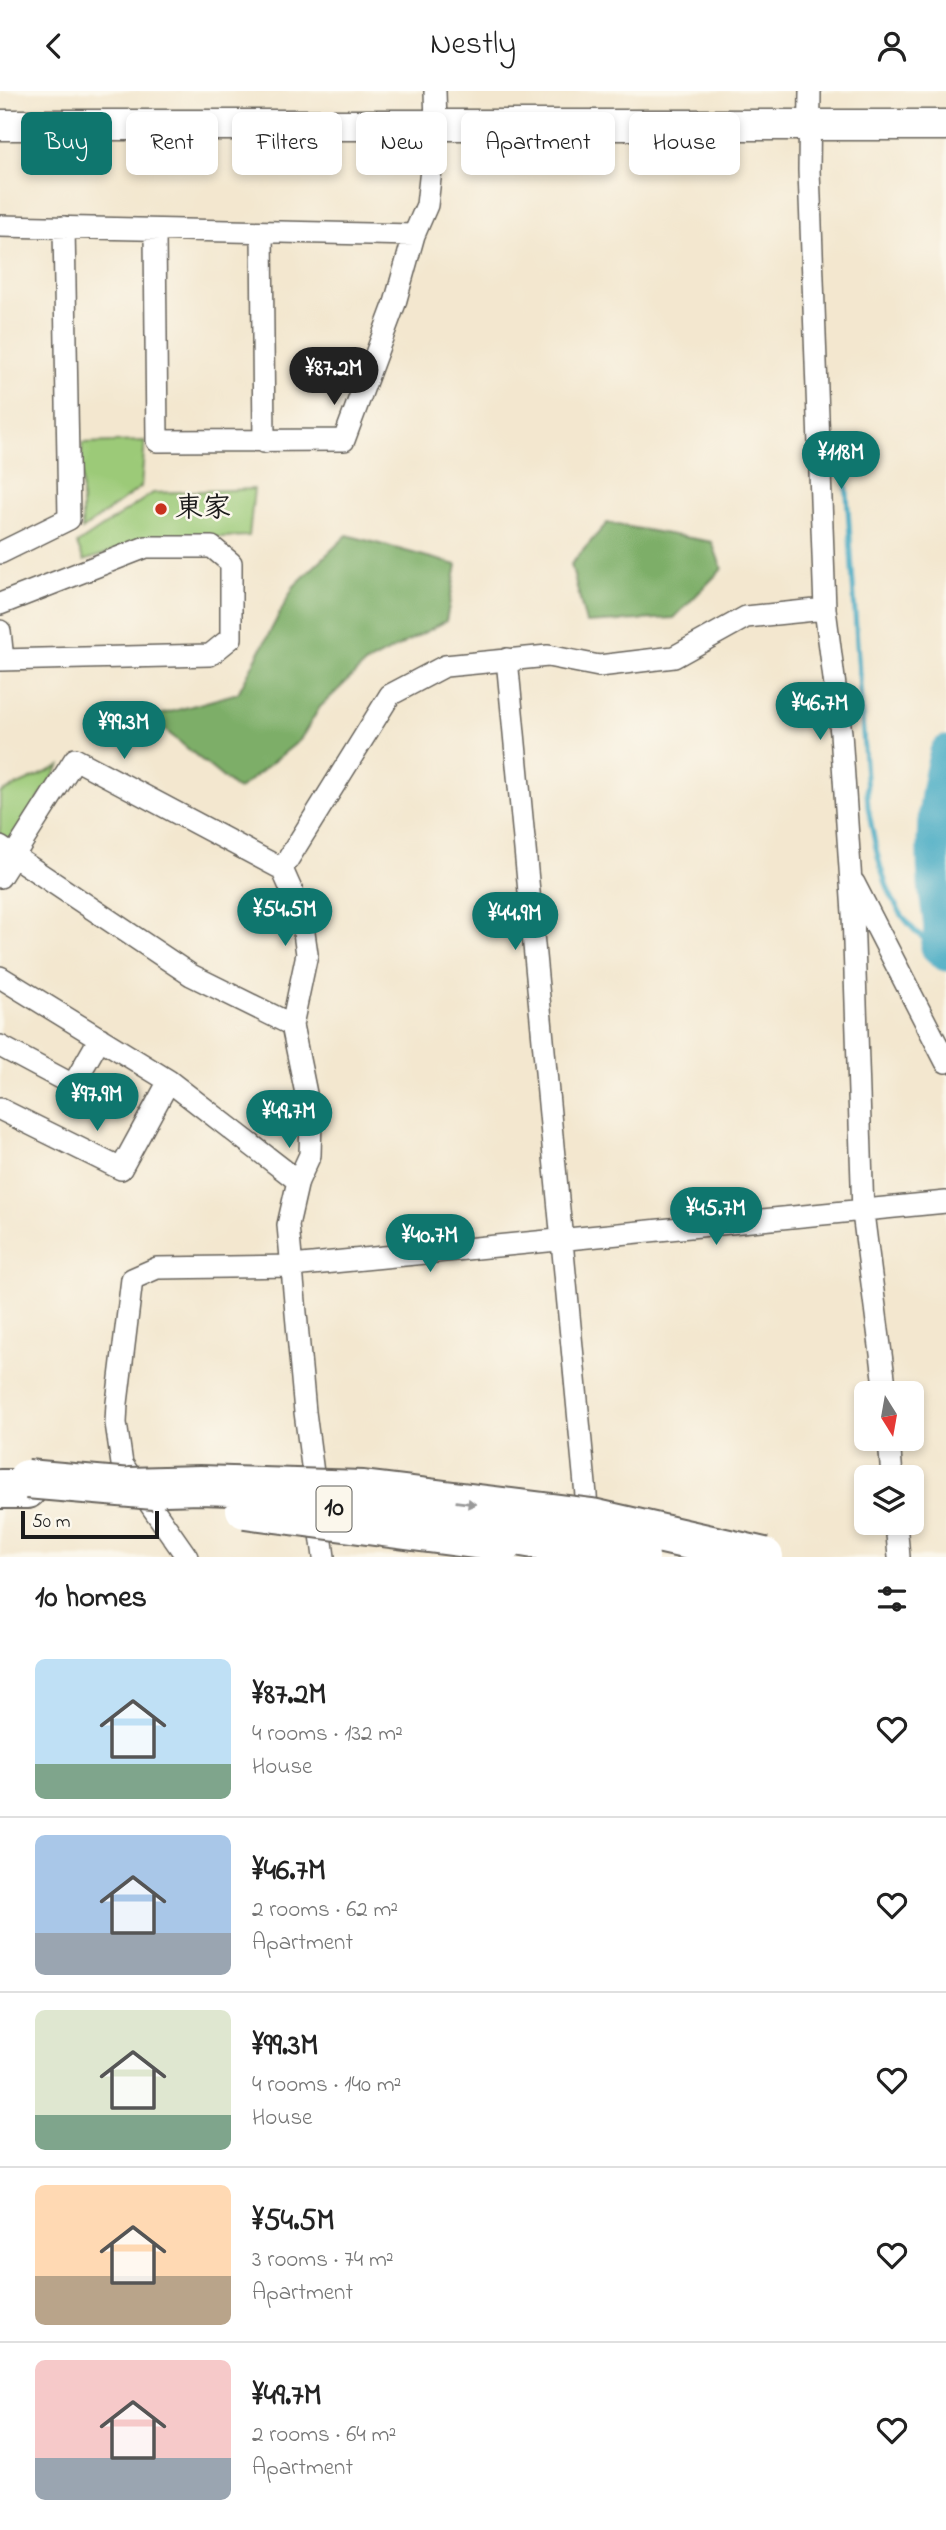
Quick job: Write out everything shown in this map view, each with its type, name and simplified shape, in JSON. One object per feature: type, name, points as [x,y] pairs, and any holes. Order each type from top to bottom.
[{"type":"highway","name":"10","points":[[13,1484],[425,1530],[589,1557]]},
{"type":"highway","name":"10","points":[[13,1484],[129,1487],[339,1509],[640,1557]]},
{"type":"highway","points":[[129,1487],[200,1485],[363,1490],[592,1518],[764,1557]]},
{"type":"street","points":[[435,91],[436,112]]},
{"type":"street","points":[[810,91],[825,609],[841,733],[858,1003],[863,1213],[884,1381]]},
{"type":"street","points":[[0,125],[356,125]]},
{"type":"street","points":[[447,125],[946,125]]},
{"type":"street","points":[[155,232],[157,441],[344,440],[395,303],[414,235],[427,205],[430,175]]},
{"type":"street","points":[[0,226],[155,232],[414,235]]},
{"type":"street","points":[[0,552],[69,519],[64,227]]},
{"type":"street","points":[[262,232],[264,442]]},
{"type":"street","points":[[0,604],[146,547],[212,547],[231,563],[231,638],[210,655],[2,660],[0,631]]},
{"type":"street","points":[[282,869],[390,695],[445,666],[548,656],[599,666],[674,657],[746,617],[825,609]]},
{"type":"street","points":[[507,659],[564,1240],[589,1557]]},
{"type":"street","points":[[0,877],[7,851],[75,759],[282,869],[301,912],[307,954],[292,1025],[311,1118],[310,1155],[298,1181],[288,1225],[305,1412],[324,1557]]},
{"type":"street","points":[[7,851],[191,975],[292,1025]]},
{"type":"street","points":[[849,873],[946,1062]]},
{"type":"street","points":[[0,977],[169,1081],[298,1181]]},
{"type":"street","points":[[0,1046],[73,1085],[100,1038]]},
{"type":"street","points":[[0,1109],[121,1168],[169,1081]]},
{"type":"street","points":[[187,1557],[122,1464],[116,1423],[117,1403],[132,1279],[156,1268],[292,1266],[863,1213],[946,1202]]},
{"type":"street","points":[[897,1535],[899,1557]]},
{"type":"green space","points":[[145,441],[141,487],[82,530],[82,443]]},
{"type":"green space","points":[[254,489],[249,536],[146,540],[84,561],[77,544],[153,493]]},
{"type":"green space","points":[[607,523],[712,542],[722,569],[674,618],[586,623],[571,564]]},
{"type":"green space","points":[[347,535],[457,565],[446,621],[365,664],[320,707],[300,740],[238,790],[165,730],[106,730],[238,693],[294,586]]},
{"type":"green space","points":[[60,766],[11,842],[0,834],[0,793]]},
{"type":"waterway","points":[[844,449],[868,807],[881,867],[895,905],[906,921],[937,947]]},
{"type":"waterway","points":[[946,752],[936,800],[933,849],[939,924],[937,947],[946,955]]},
{"type":"place","name":"東家","points":[[161,509]]}]
